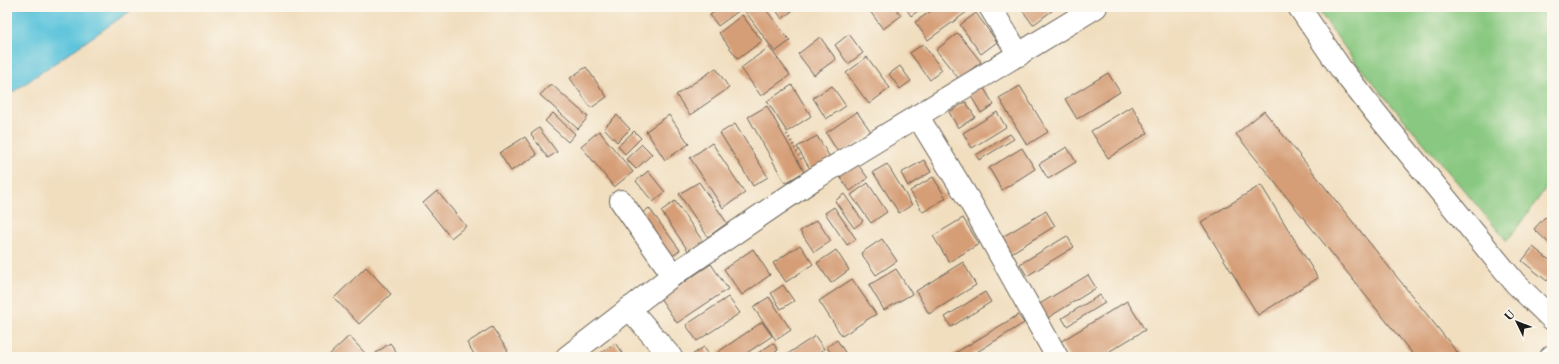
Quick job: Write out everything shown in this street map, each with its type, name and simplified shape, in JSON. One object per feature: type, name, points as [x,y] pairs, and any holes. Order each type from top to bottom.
[{"type":"street","points":[[990,7],[1019,55]]},
{"type":"street","points":[[568,357],[673,275],[814,179],[918,117],[1096,7]]},
{"type":"street","points":[[1299,7],[1341,69],[1379,117],[1516,284],[1552,319]]},
{"type":"street","points":[[918,117],[972,205],[1057,357]]},
{"type":"street","points":[[621,201],[673,275]]},
{"type":"street","points":[[629,308],[671,357]]},
{"type":"path","points":[[787,134],[814,179]]},
{"type":"green space","points":[[1316,7],[1552,7],[1552,180],[1507,241],[1355,62]]},
{"type":"water","points":[[7,7],[136,7],[7,96]]},
{"type":"building","points":[[721,7],[738,7],[740,10],[718,26],[710,15]]},
{"type":"building","points":[[742,7],[764,7],[790,41],[775,52]]},
{"type":"building","points":[[774,7],[797,7],[782,19]]},
{"type":"building","points":[[867,7],[895,7],[901,16],[883,29]]},
{"type":"building","points":[[905,7],[924,7],[911,16]]},
{"type":"building","points":[[937,7],[969,7],[971,9],[928,40],[915,22]]},
{"type":"building","points":[[1020,7],[1051,7],[1053,10],[1033,25]]},
{"type":"building","points":[[976,13],[997,42],[981,54],[960,25]]},
{"type":"building","points":[[742,15],[762,41],[738,59],[719,33]]},
{"type":"building","points":[[958,33],[981,62],[959,79],[936,50]]},
{"type":"building","points":[[849,34],[863,53],[848,64],[835,45]]},
{"type":"building","points":[[820,37],[836,59],[814,75],[798,54]]},
{"type":"building","points":[[923,44],[942,70],[930,80],[910,53]]},
{"type":"building","points":[[769,47],[790,75],[761,96],[741,68]]},
{"type":"building","points":[[867,57],[890,88],[869,104],[846,73]]},
{"type":"building","points":[[900,66],[911,81],[900,89],[889,74]]},
{"type":"building","points":[[586,67],[607,97],[591,108],[570,78]]},
{"type":"building","points":[[716,68],[729,88],[690,115],[676,95]]},
{"type":"building","points":[[1108,73],[1120,92],[1077,119],[1065,99]]},
{"type":"building","points":[[551,84],[588,117],[578,129],[540,95]]},
{"type":"building","points":[[792,85],[811,116],[787,132],[767,101]]},
{"type":"building","points":[[982,85],[994,105],[981,113],[969,93]]},
{"type":"building","points":[[832,86],[846,106],[826,119],[813,98]]},
{"type":"building","points":[[1020,86],[1048,132],[1027,145],[999,98]]},
{"type":"building","points":[[966,102],[975,117],[958,128],[949,112]]},
{"type":"building","points":[[767,106],[804,172],[785,183],[748,117]]},
{"type":"building","points":[[1132,106],[1148,133],[1108,158],[1091,131]]},
{"type":"building","points":[[1264,111],[1461,357],[1415,357],[1236,134]]},
{"type":"building","points":[[857,112],[872,133],[840,155],[826,133]]},
{"type":"building","points":[[997,112],[1006,127],[972,148],[963,133]]},
{"type":"building","points":[[553,113],[575,134],[568,142],[545,121]]},
{"type":"building","points":[[617,115],[630,129],[617,142],[604,128]]},
{"type":"building","points":[[669,115],[689,144],[665,160],[646,131]]},
{"type":"building","points":[[735,124],[768,177],[753,186],[720,133]]},
{"type":"building","points":[[539,128],[557,152],[548,158],[531,134]]},
{"type":"building","points":[[599,131],[633,172],[614,187],[581,146]]},
{"type":"building","points":[[634,131],[641,138],[625,154],[618,146]]},
{"type":"building","points":[[1010,134],[1014,139],[979,160],[976,155]]},
{"type":"building","points":[[817,136],[833,162],[813,174],[797,147]]},
{"type":"building","points":[[525,137],[537,155],[511,171],[499,153]]},
{"type":"building","points":[[712,143],[745,193],[723,208],[690,158]]},
{"type":"building","points":[[642,144],[652,154],[636,169],[626,159]]},
{"type":"building","points":[[1067,147],[1076,162],[1048,179],[1039,164]]},
{"type":"building","points":[[1022,148],[1035,169],[1002,190],[989,168]]},
{"type":"building","points":[[924,160],[931,172],[908,186],[901,173]]},
{"type":"building","points":[[856,162],[868,178],[850,191],[838,174]]},
{"type":"building","points":[[887,164],[912,205],[899,213],[873,172]]},
{"type":"building","points":[[648,171],[665,192],[653,202],[636,181]]},
{"type":"building","points":[[933,177],[946,198],[923,212],[910,191]]},
{"type":"building","points":[[699,182],[727,223],[708,237],[679,194]]},
{"type":"building","points":[[868,183],[887,212],[871,223],[851,195]]},
{"type":"building","points":[[1261,185],[1318,278],[1258,315],[1201,222]]},
{"type":"building","points":[[437,191],[466,226],[451,238],[423,203]]},
{"type":"building","points":[[844,194],[863,221],[854,228],[835,201]]},
{"type":"building","points":[[675,201],[704,243],[689,252],[661,211]]},
{"type":"building","points":[[834,207],[856,239],[847,245],[825,213]]},
{"type":"building","points":[[649,208],[680,250],[668,260],[637,217]]},
{"type":"building","points":[[1046,211],[1055,226],[1008,255],[999,239]]},
{"type":"building","points":[[1545,217],[1552,223],[1551,245],[1534,229]]},
{"type":"building","points":[[963,218],[979,244],[949,262],[933,236]]},
{"type":"building","points":[[817,220],[831,241],[814,252],[800,231]]},
{"type":"building","points":[[1067,236],[1074,247],[1027,276],[1020,264]]},
{"type":"building","points":[[882,239],[897,261],[876,275],[861,253]]},
{"type":"building","points":[[800,245],[813,264],[786,282],[773,263]]},
{"type":"building","points":[[1533,247],[1552,262],[1552,274],[1547,281],[1522,261]]},
{"type":"building","points":[[753,249],[770,275],[742,295],[724,269]]},
{"type":"building","points":[[836,250],[849,270],[831,283],[817,263]]},
{"type":"building","points":[[963,262],[976,285],[929,314],[916,291]]},
{"type":"building","points":[[711,264],[728,289],[677,323],[660,298]]},
{"type":"building","points":[[366,267],[391,294],[359,324],[334,298]]},
{"type":"building","points":[[896,269],[912,294],[884,310],[869,285]]},
{"type":"building","points":[[1088,275],[1096,288],[1046,319],[1038,305]]},
{"type":"building","points":[[852,279],[876,314],[842,336],[819,301]]},
{"type":"building","points":[[783,285],[794,301],[781,309],[771,293]]},
{"type":"building","points":[[985,292],[991,302],[951,327],[945,317]]},
{"type":"building","points":[[1100,295],[1105,303],[1067,326],[1062,318]]},
{"type":"building","points":[[728,297],[740,313],[697,341],[686,325]]},
{"type":"building","points":[[769,297],[791,330],[776,340],[753,307]]},
{"type":"building","points":[[1127,301],[1145,330],[1100,357],[1069,357],[1060,342]]},
{"type":"building","points":[[1018,315],[1024,323],[969,357],[953,357],[952,355]]},
{"type":"building","points":[[762,322],[772,336],[741,357],[721,357],[718,352]]},
{"type":"building","points":[[492,327],[508,351],[499,357],[476,357],[467,343]]},
{"type":"building","points":[[349,336],[365,353],[361,357],[327,357]]},
{"type":"building","points":[[815,336],[824,349],[811,357],[787,357],[786,355]]},
{"type":"building","points":[[837,340],[848,357],[833,357],[827,347]]},
{"type":"building","points":[[390,343],[400,357],[379,357],[376,353]]},
{"type":"building","points":[[615,343],[625,357],[595,357]]},
{"type":"building","points":[[773,343],[778,350],[768,357],[752,357]]},
{"type":"building","points":[[704,347],[710,357],[689,357]]}]
